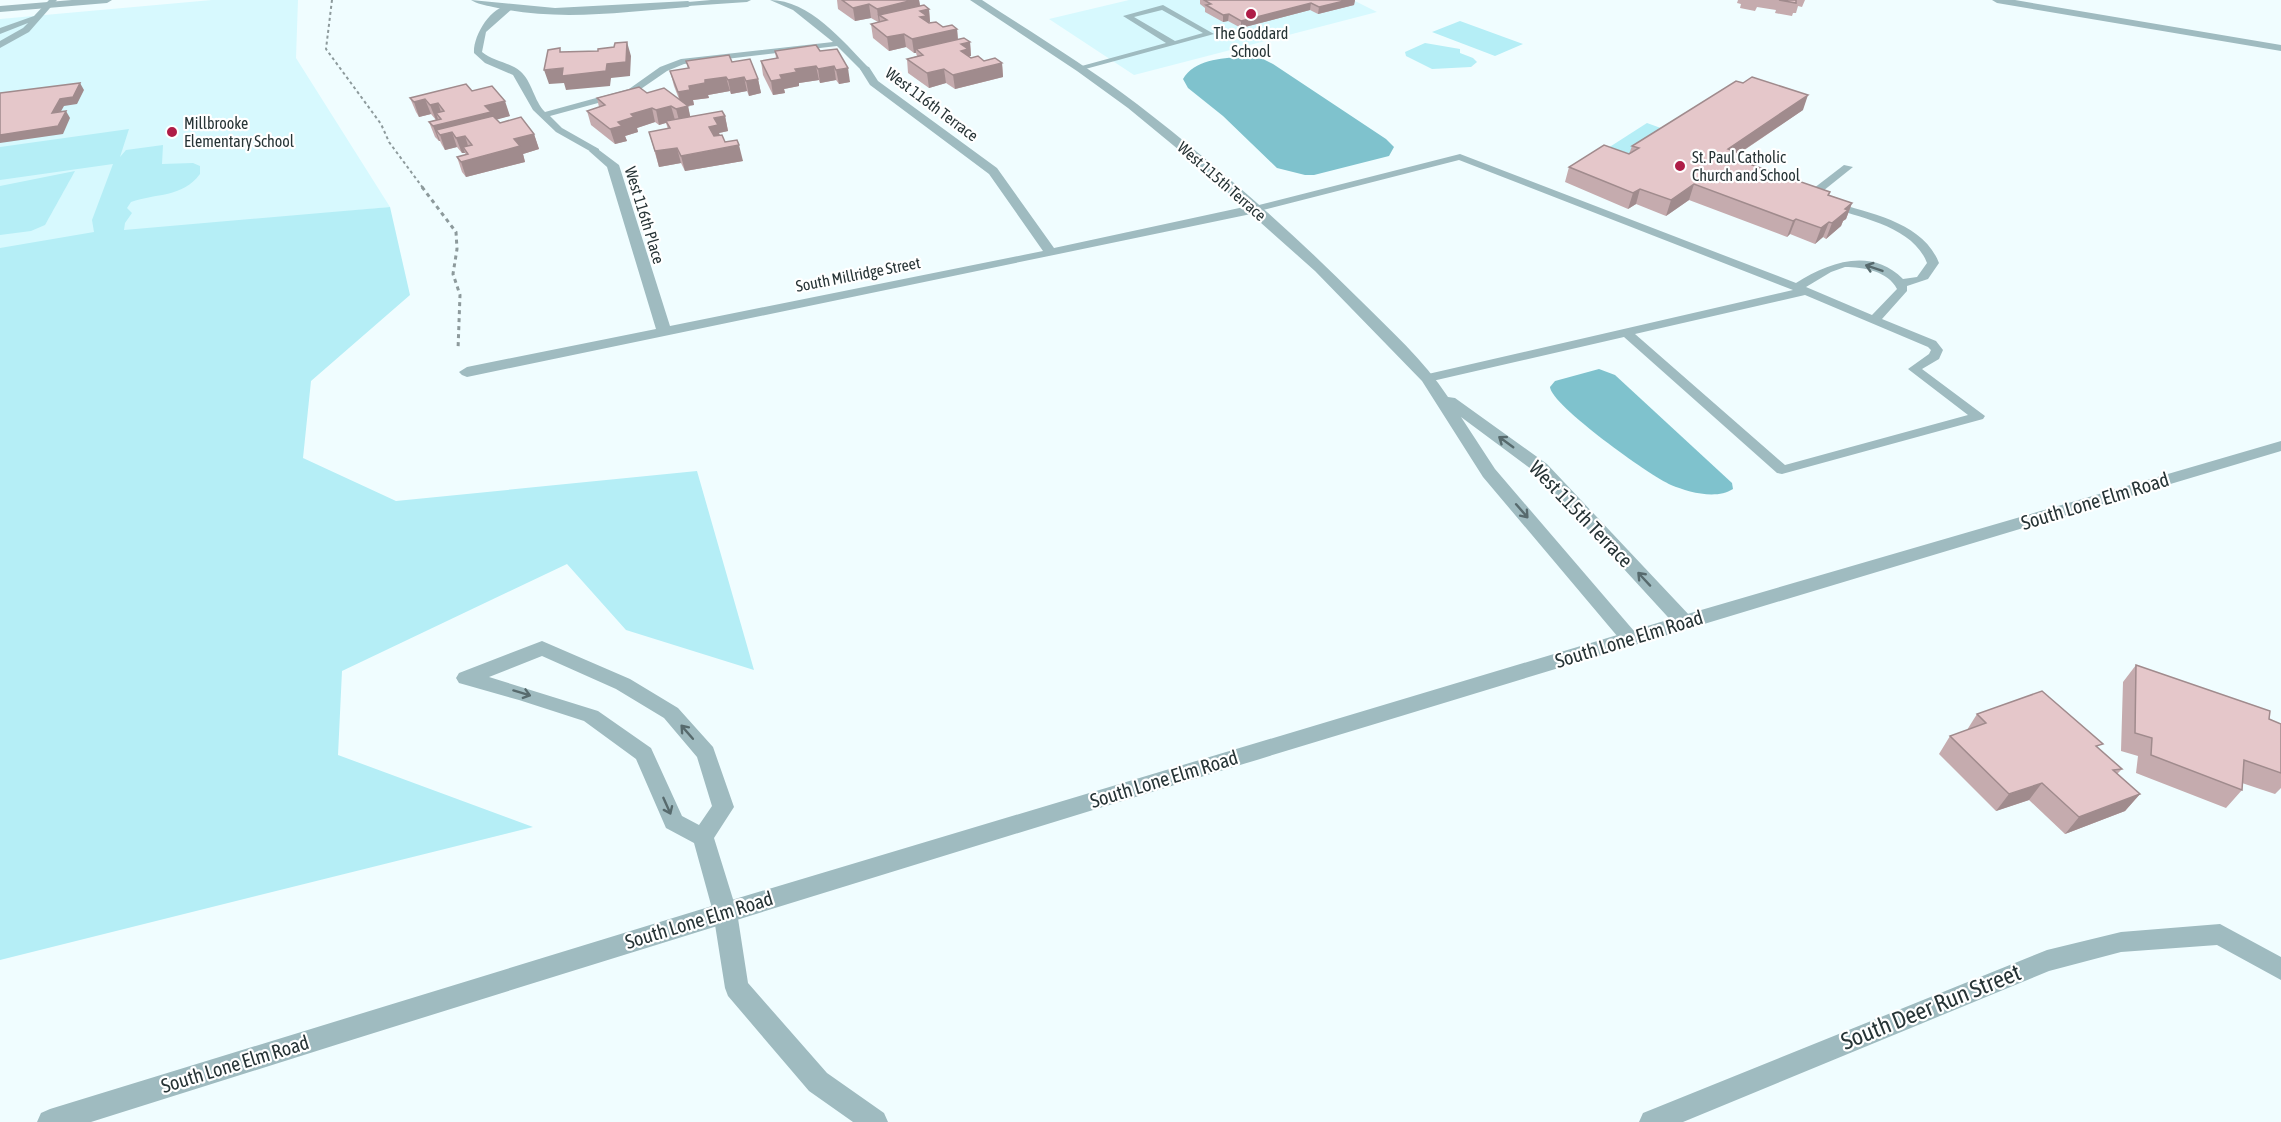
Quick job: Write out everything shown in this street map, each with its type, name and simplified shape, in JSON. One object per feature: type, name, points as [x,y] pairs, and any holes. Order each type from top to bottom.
[{"type":"street","points":[[0,9],[50,2],[107,0]]},
{"type":"street","points":[[476,0],[508,7],[577,11],[689,2]]},
{"type":"street","name":"West 115th Terrace","points":[[975,0],[1081,69],[1162,129],[1320,268],[1428,378],[1489,473],[1630,638]]},
{"type":"street","points":[[1997,0],[2090,10],[2281,48]]},
{"type":"street","name":"West 116th Terrace","points":[[865,69],[874,83],[993,171],[1051,254]]},
{"type":"street","name":"West 116th Place","points":[[595,151],[613,165],[664,332]]},
{"type":"street","name":"South Millridge Street","points":[[466,372],[1051,254],[1255,209]]},
{"type":"street","name":"West 115th Terrace","points":[[1441,395],[1541,468],[1684,622]]},
{"type":"street","name":"South Lone Elm Road","points":[[50,1122],[725,912],[1630,638],[2281,446]]},
{"type":"street","points":[[703,837],[723,807],[706,753],[671,713],[622,684],[542,648],[466,678],[522,693],[591,716],[644,754],[674,822],[703,837],[725,912],[737,988],[818,1082],[875,1122]]},
{"type":"street","name":"South Deer Run Street","points":[[1652,1122],[2047,961],[2121,942],[2220,934],[2281,969]]},
{"type":"lane","points":[[689,2],[747,0]]},
{"type":"lane","name":"West 116th Terrace","points":[[774,0],[783,1],[840,43],[865,69]]},
{"type":"lane","points":[[0,45],[26,30],[50,2]]},
{"type":"lane","name":"West 116th Place","points":[[508,7],[484,26],[477,42],[478,53],[488,61],[517,74],[532,103],[559,130],[595,151]]},
{"type":"lane","points":[[1081,69],[1174,44],[1210,34],[1163,7],[1127,16],[1174,44]]},
{"type":"lane","points":[[0,31],[38,16]]},
{"type":"lane","points":[[544,115],[632,91],[642,87],[661,70],[675,63],[810,49],[840,43]]},
{"type":"lane","points":[[1255,209],[1460,157],[1802,289],[1932,344],[1937,350],[1935,356],[1914,369],[1978,416],[1782,470],[1627,333]]},
{"type":"lane","points":[[1848,167],[1804,195],[1891,226],[1911,236],[1928,249],[1933,263],[1929,273],[1919,281],[1901,283]]},
{"type":"lane","points":[[1428,378],[1627,333],[1802,289],[1827,269],[1849,262],[1883,271],[1901,283],[1903,289],[1898,297],[1875,319]]},
{"type":"path","points":[[332,0],[329,8],[326,49],[381,124],[388,142],[456,232],[453,274],[460,295],[458,350]]},
{"type":"shaded area","name":"Millbrooke Elementary School","points":[[212,0],[298,0],[296,58],[390,207],[114,234],[0,252],[0,19]]},
{"type":"shaded area","points":[[1129,0],[1353,0],[1377,12],[1134,75],[1049,19]]},
{"type":"shaded area","points":[[1460,21],[1523,44],[1495,56],[1432,32]]},
{"type":"shaded area","points":[[1425,43],[1460,49],[1460,53],[1477,62],[1471,67],[1432,69],[1406,56],[1405,52]]},
{"type":"shaded area","points":[[1241,57],[1263,59],[1273,64],[1386,139],[1394,147],[1389,156],[1314,175],[1277,168],[1223,116],[1188,88],[1183,79],[1201,64],[1217,59]]},
{"type":"shaded area","points":[[1647,123],[1669,131],[1632,154],[1608,148]]},
{"type":"shaded area","points":[[129,129],[120,157],[126,150],[163,145],[162,164],[193,163],[200,166],[200,174],[193,182],[177,191],[131,202],[127,208],[132,213],[125,223],[124,230],[390,207],[410,295],[311,381],[303,458],[396,501],[697,471],[754,670],[626,630],[567,564],[342,671],[338,755],[533,827],[0,960],[0,248],[94,232],[92,220],[113,164],[0,180],[0,147]]},
{"type":"shaded area","points":[[75,171],[45,225],[31,231],[0,235],[0,186]]},
{"type":"shaded area","points":[[1599,369],[1615,375],[1732,483],[1733,489],[1719,494],[1702,494],[1678,488],[1660,479],[1583,424],[1566,409],[1550,387],[1555,381]]},
{"type":"building","points":[[842,0],[913,0],[877,9],[869,4],[853,8]]},
{"type":"building","points":[[1204,0],[1348,0],[1319,7],[1311,3],[1241,21],[1229,14],[1223,15],[1206,5],[1211,4]]},
{"type":"building","points":[[1779,0],[1796,0],[1796,3]]},
{"type":"building","points":[[924,5],[929,9],[920,11],[927,16],[920,17],[929,23],[936,22],[943,27],[952,25],[957,29],[912,39],[904,34],[887,37],[871,24],[887,20],[879,15]]},
{"type":"building","points":[[964,38],[970,42],[961,44],[968,49],[961,51],[971,58],[978,56],[984,61],[995,58],[1002,63],[953,75],[944,69],[927,73],[907,59],[923,55],[916,49]]},
{"type":"building","points":[[627,42],[626,62],[607,64],[606,71],[562,76],[563,68],[544,70],[548,50],[560,48],[560,52],[598,51],[598,49],[614,47],[615,43]]},
{"type":"building","points":[[816,45],[820,51],[837,49],[848,68],[836,70],[834,66],[818,69],[816,66],[795,69],[797,72],[780,75],[782,79],[771,81],[761,61],[778,58],[775,51]]},
{"type":"building","points":[[729,55],[732,62],[750,59],[758,79],[746,81],[744,77],[728,80],[726,77],[705,80],[705,83],[689,86],[690,90],[678,92],[670,71],[689,68],[686,61]]},
{"type":"building","name":"St. Paul Catholic Church and School","points":[[1752,77],[1808,95],[1728,149],[1742,154],[1735,159],[1830,192],[1828,195],[1852,203],[1845,209],[1848,210],[1832,223],[1829,222],[1821,228],[1796,219],[1793,221],[1694,184],[1671,200],[1640,189],[1633,193],[1569,167],[1604,145],[1629,154],[1639,148],[1632,146],[1736,81],[1743,83]]},
{"type":"building","points":[[80,83],[73,97],[60,99],[52,113],[66,111],[58,126],[0,135],[0,93]]},
{"type":"building","points":[[466,84],[472,91],[492,86],[505,101],[485,106],[491,112],[433,126],[429,122],[441,119],[436,113],[444,111],[438,103],[430,105],[425,99],[414,102],[410,98]]},
{"type":"building","points":[[639,87],[647,93],[664,88],[688,106],[676,109],[671,106],[656,110],[652,108],[631,114],[634,117],[618,122],[622,126],[610,129],[587,111],[605,105],[597,98]]},
{"type":"building","points":[[722,111],[725,116],[714,118],[718,125],[709,127],[714,136],[722,135],[725,142],[737,140],[739,145],[681,156],[677,148],[655,151],[649,132],[670,128],[666,121]]},
{"type":"building","points":[[493,116],[500,123],[521,117],[534,134],[514,139],[520,146],[461,162],[457,157],[468,154],[463,147],[472,145],[465,136],[456,138],[452,132],[440,135],[436,130]]},
{"type":"building","points":[[2136,665],[2270,711],[2269,719],[2281,724],[2281,773],[2244,760],[2242,790],[2151,755],[2152,738],[2135,733]]},
{"type":"building","points":[[2042,691],[2103,744],[2096,746],[2122,769],[2113,770],[2140,794],[2079,817],[2042,783],[2009,794],[1950,736],[1986,723],[1977,714]]},
{"type":"place","name":"The Goddard School","points":[[1251,14]]},
{"type":"place","name":"Millbrooke Elementary School","points":[[172,132]]},
{"type":"place","name":"St. Paul Catholic Church and School","points":[[1680,166]]}]
